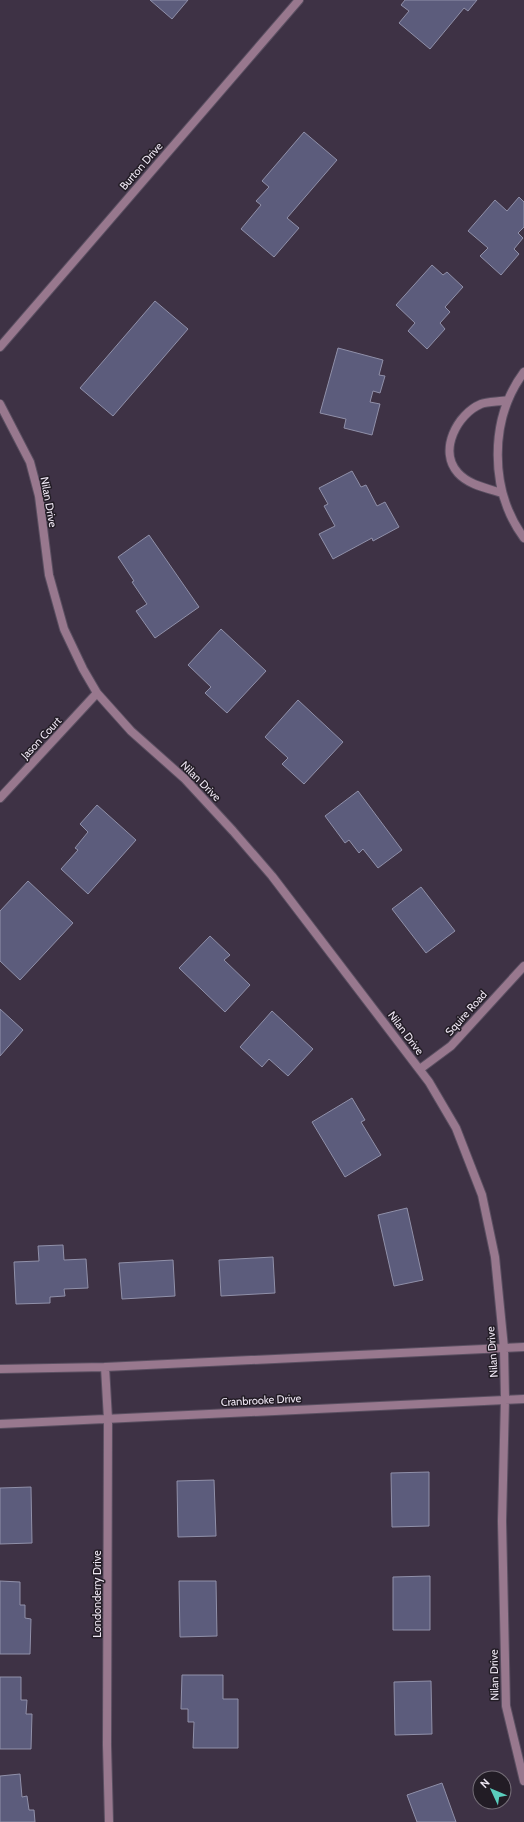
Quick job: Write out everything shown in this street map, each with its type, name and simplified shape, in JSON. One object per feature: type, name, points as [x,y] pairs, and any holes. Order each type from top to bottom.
[{"type":"street","name":"Burton Drive","points":[[0,346],[299,0]]},
{"type":"street","points":[[524,372],[508,400],[500,428],[498,446],[502,493],[509,514],[524,538]]},
{"type":"street","points":[[502,493],[473,484],[457,472],[449,454],[452,434],[464,417],[481,404],[508,400]]},
{"type":"street","name":"Nilan Drive","points":[[0,404],[30,462],[39,496],[48,575],[64,630],[83,669],[97,693],[131,731],[185,779],[272,876],[429,1082],[456,1128],[482,1195],[494,1257],[504,1348],[505,1399],[502,1521],[506,1706],[524,1781]]},
{"type":"street","name":"Jason Court","points":[[0,798],[97,693]]},
{"type":"street","name":"Squire Road","points":[[420,1069],[451,1046],[524,966]]},
{"type":"street","points":[[0,1369],[105,1367],[524,1347]]},
{"type":"street","name":"Londonderry Drive","points":[[105,1367],[108,1419],[107,1745],[109,1822]]},
{"type":"street","name":"Cranbrooke Drive","points":[[0,1424],[524,1398]]},
{"type":"building","points":[[150,0],[188,0],[172,19]]},
{"type":"building","points":[[405,0],[477,0],[468,11],[464,8],[430,49],[399,23],[409,11],[401,5]]},
{"type":"building","points":[[304,132],[337,160],[287,218],[299,228],[274,257],[241,229],[261,205],[256,201],[269,187],[262,181]]},
{"type":"building","points":[[519,197],[524,202],[524,227],[518,233],[523,238],[514,249],[519,254],[501,275],[480,256],[488,248],[468,231],[495,200],[507,211]]},
{"type":"building","points":[[432,265],[443,275],[447,272],[463,287],[445,307],[450,312],[440,323],[445,329],[427,349],[408,331],[415,323],[396,305]]},
{"type":"building","points":[[155,301],[188,329],[113,416],[80,388]]},
{"type":"building","points":[[338,348],[383,360],[379,375],[385,376],[380,393],[373,391],[370,402],[380,404],[372,435],[344,428],[346,419],[320,413]]},
{"type":"building","points":[[352,471],[361,487],[366,485],[377,506],[385,502],[399,527],[373,541],[372,538],[333,559],[319,534],[335,526],[324,506],[328,504],[319,488]]},
{"type":"building","points":[[149,535],[199,607],[155,638],[136,611],[147,604],[132,582],[134,581],[118,557]]},
{"type":"building","points":[[221,629],[266,671],[227,713],[205,693],[211,687],[188,665]]},
{"type":"building","points":[[298,700],[343,742],[304,784],[282,764],[288,758],[265,737]]},
{"type":"building","points":[[358,791],[402,850],[378,868],[363,849],[359,853],[349,840],[345,843],[325,816]]},
{"type":"building","points":[[97,805],[136,840],[88,894],[61,869],[78,850],[75,848],[88,832],[80,824]]},
{"type":"building","points":[[28,881],[73,923],[20,980],[0,961],[0,911]]},
{"type":"building","points":[[421,887],[455,931],[426,953],[392,909]]},
{"type":"building","points":[[210,936],[230,955],[224,960],[250,985],[225,1012],[179,968]]},
{"type":"building","points":[[0,1009],[23,1030],[0,1056]]},
{"type":"building","points":[[272,1011],[313,1049],[288,1076],[269,1059],[262,1067],[240,1047]]},
{"type":"building","points":[[352,1098],[365,1120],[361,1122],[381,1155],[345,1177],[312,1122]]},
{"type":"building","points":[[407,1208],[423,1280],[394,1286],[378,1215]]},
{"type":"building","points":[[63,1245],[64,1260],[86,1259],[88,1288],[64,1289],[65,1296],[50,1297],[50,1303],[16,1304],[14,1262],[39,1261],[38,1246]]},
{"type":"building","points":[[273,1257],[275,1293],[221,1296],[219,1260]]},
{"type":"building","points":[[173,1260],[175,1296],[122,1299],[119,1263]]},
{"type":"building","points":[[429,1472],[429,1526],[392,1527],[391,1473]]},
{"type":"building","points":[[214,1480],[216,1536],[178,1537],[177,1481]]},
{"type":"building","points":[[31,1487],[32,1543],[0,1544],[0,1488]]},
{"type":"building","points":[[430,1576],[430,1630],[393,1630],[393,1577]]},
{"type":"building","points":[[0,1581],[20,1582],[20,1605],[25,1605],[25,1618],[31,1619],[30,1654],[0,1654]]},
{"type":"building","points":[[179,1581],[216,1581],[217,1636],[180,1637]]},
{"type":"building","points":[[182,1675],[223,1675],[223,1699],[238,1699],[238,1748],[193,1748],[194,1722],[188,1722],[188,1709],[181,1709]]},
{"type":"building","points":[[0,1677],[21,1677],[21,1700],[27,1700],[26,1714],[32,1714],[31,1749],[0,1749]]},
{"type":"building","points":[[431,1681],[432,1734],[395,1735],[394,1682]]},
{"type":"building","points":[[20,1774],[22,1797],[27,1796],[29,1810],[34,1810],[35,1822],[0,1822],[0,1776]]},
{"type":"building","points":[[442,1783],[456,1822],[417,1822],[407,1795]]}]
